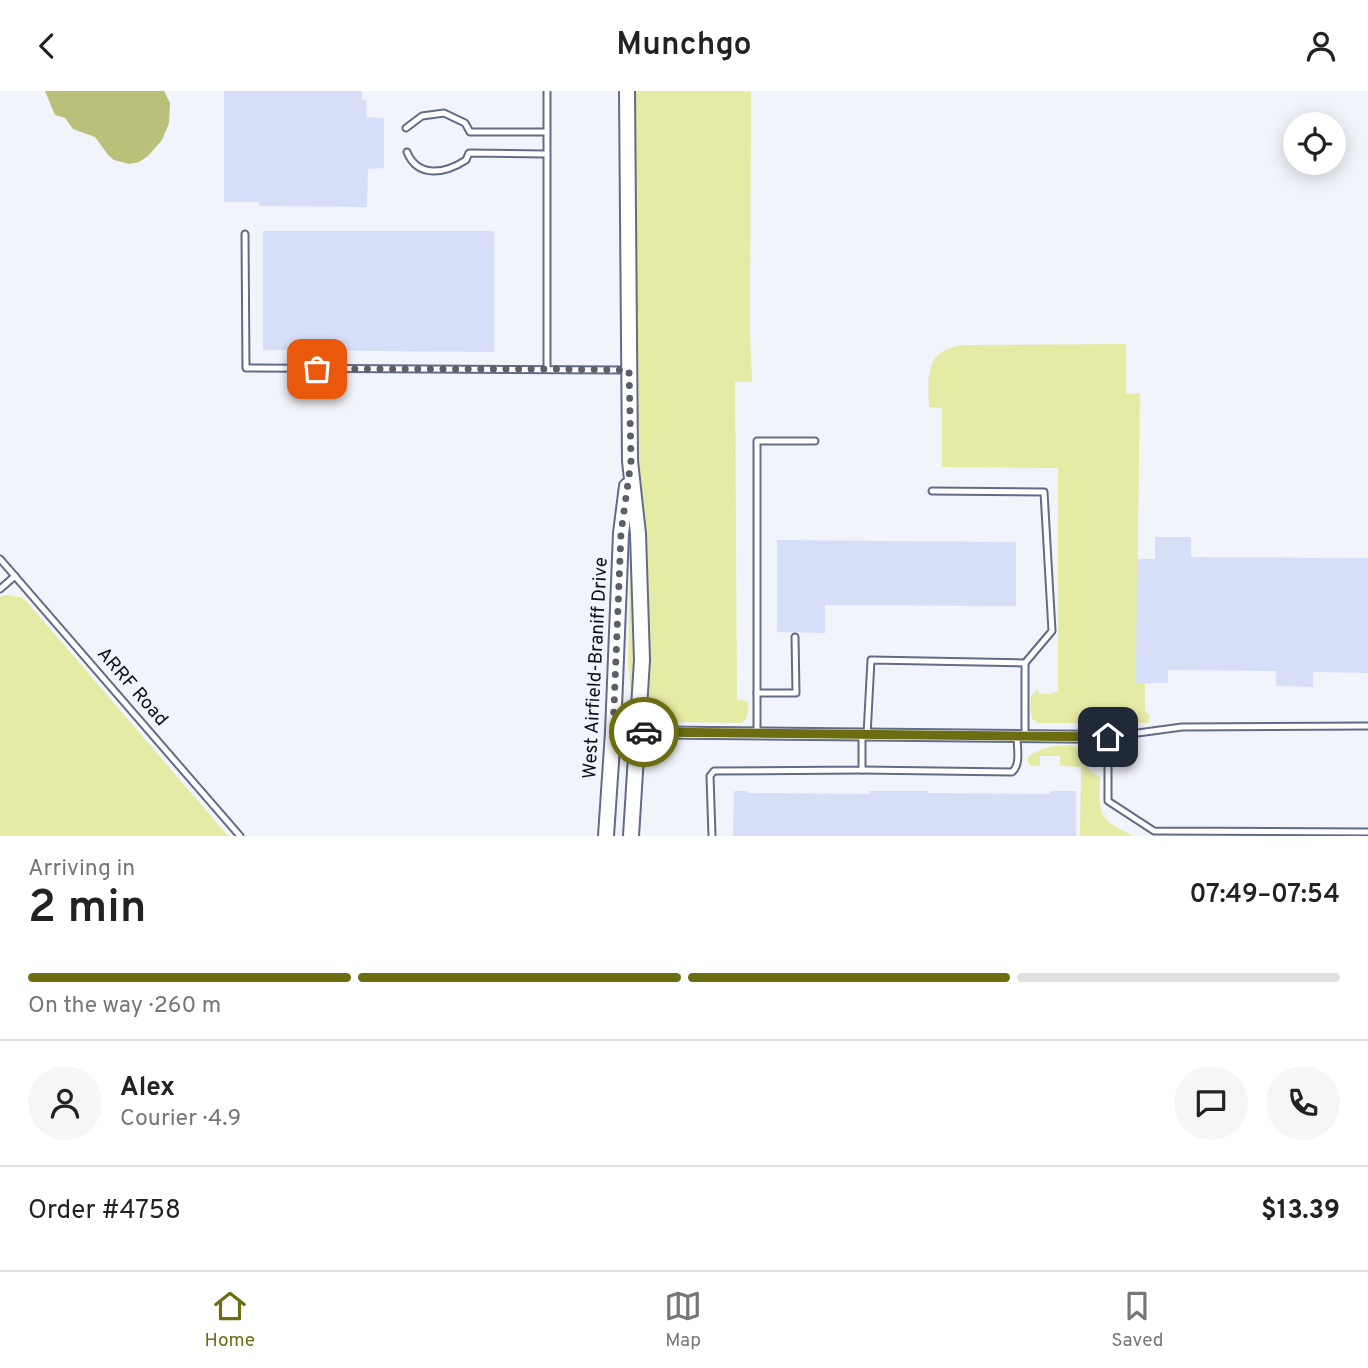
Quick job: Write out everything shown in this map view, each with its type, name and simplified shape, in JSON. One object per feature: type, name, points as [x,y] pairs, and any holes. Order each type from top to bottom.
[{"type":"street","name":"West Airfield-Braniff Drive","points":[[627,91],[631,461],[638,534],[642,660],[631,836]]},
{"type":"street","name":"West Airfield-Braniff Drive","points":[[606,836],[621,533],[631,461]]},
{"type":"street","points":[[613,732],[1108,737]]},
{"type":"lane","points":[[547,91],[547,369]]},
{"type":"lane","points":[[406,128],[422,116],[444,113],[465,123],[470,132],[546,132]]},
{"type":"lane","points":[[407,152],[411,161],[421,169],[441,172],[466,160],[469,153],[546,154]]},
{"type":"lane","points":[[245,234],[246,368],[629,370]]},
{"type":"lane","points":[[757,734],[757,441],[815,441]]},
{"type":"lane","points":[[712,836],[710,776],[714,771],[1015,770],[1021,736],[1025,663],[1052,631],[1044,492],[932,491]]},
{"type":"lane","name":"ARRF Road","points":[[0,559],[240,836]]},
{"type":"lane","points":[[0,589],[15,576]]},
{"type":"lane","points":[[757,693],[796,692],[795,638]]},
{"type":"lane","points":[[862,771],[870,660],[1025,663]]},
{"type":"lane","points":[[1368,726],[1182,727],[1108,737],[1108,801],[1154,831],[1368,832]]},
{"type":"shaded area","points":[[45,91],[164,91],[170,103],[169,123],[162,140],[148,156],[129,164],[114,160],[95,137],[73,129],[65,118],[55,115]]},
{"type":"shaded area","points":[[636,91],[751,91],[752,382],[735,382],[737,700],[748,701],[747,716],[741,723],[667,722],[655,719],[636,706],[631,695],[628,662],[634,398]]},
{"type":"shaded area","points":[[1126,344],[1126,394],[1140,393],[1136,683],[1145,683],[1145,711],[1150,716],[1148,723],[1038,723],[1032,719],[1031,696],[1038,689],[1039,694],[1058,691],[1058,468],[942,467],[942,408],[929,407],[929,374],[936,358],[942,352],[965,345]]},
{"type":"shaded area","points":[[0,597],[21,597],[27,602],[228,836],[0,836]]},
{"type":"shaded area","points":[[1071,745],[1079,749],[1088,768],[1100,777],[1103,815],[1113,825],[1133,836],[1080,836],[1081,767],[1060,766],[1060,756],[1040,756],[1040,766],[1028,763],[1028,757],[1038,751]]},
{"type":"building","points":[[224,91],[362,91],[362,100],[366,100],[367,117],[384,118],[384,168],[368,169],[367,207],[259,206],[258,202],[224,202]]},
{"type":"building","points":[[263,231],[494,231],[494,352],[263,350]]},
{"type":"building","points":[[1155,537],[1191,537],[1191,557],[1368,558],[1368,673],[1313,672],[1313,687],[1276,686],[1276,671],[1168,670],[1168,683],[1136,683],[1137,559],[1155,559]]},
{"type":"building","points":[[777,540],[1016,542],[1016,606],[825,605],[825,633],[777,632]]},
{"type":"building","points":[[734,791],[1050,794],[1050,791],[1076,791],[1076,836],[733,836]]},
{"type":"way so far","points":[[317,369],[629,370],[631,461],[621,533],[613,732],[644,732]]},
{"type":"route","points":[[644,732],[1108,737]]}]
